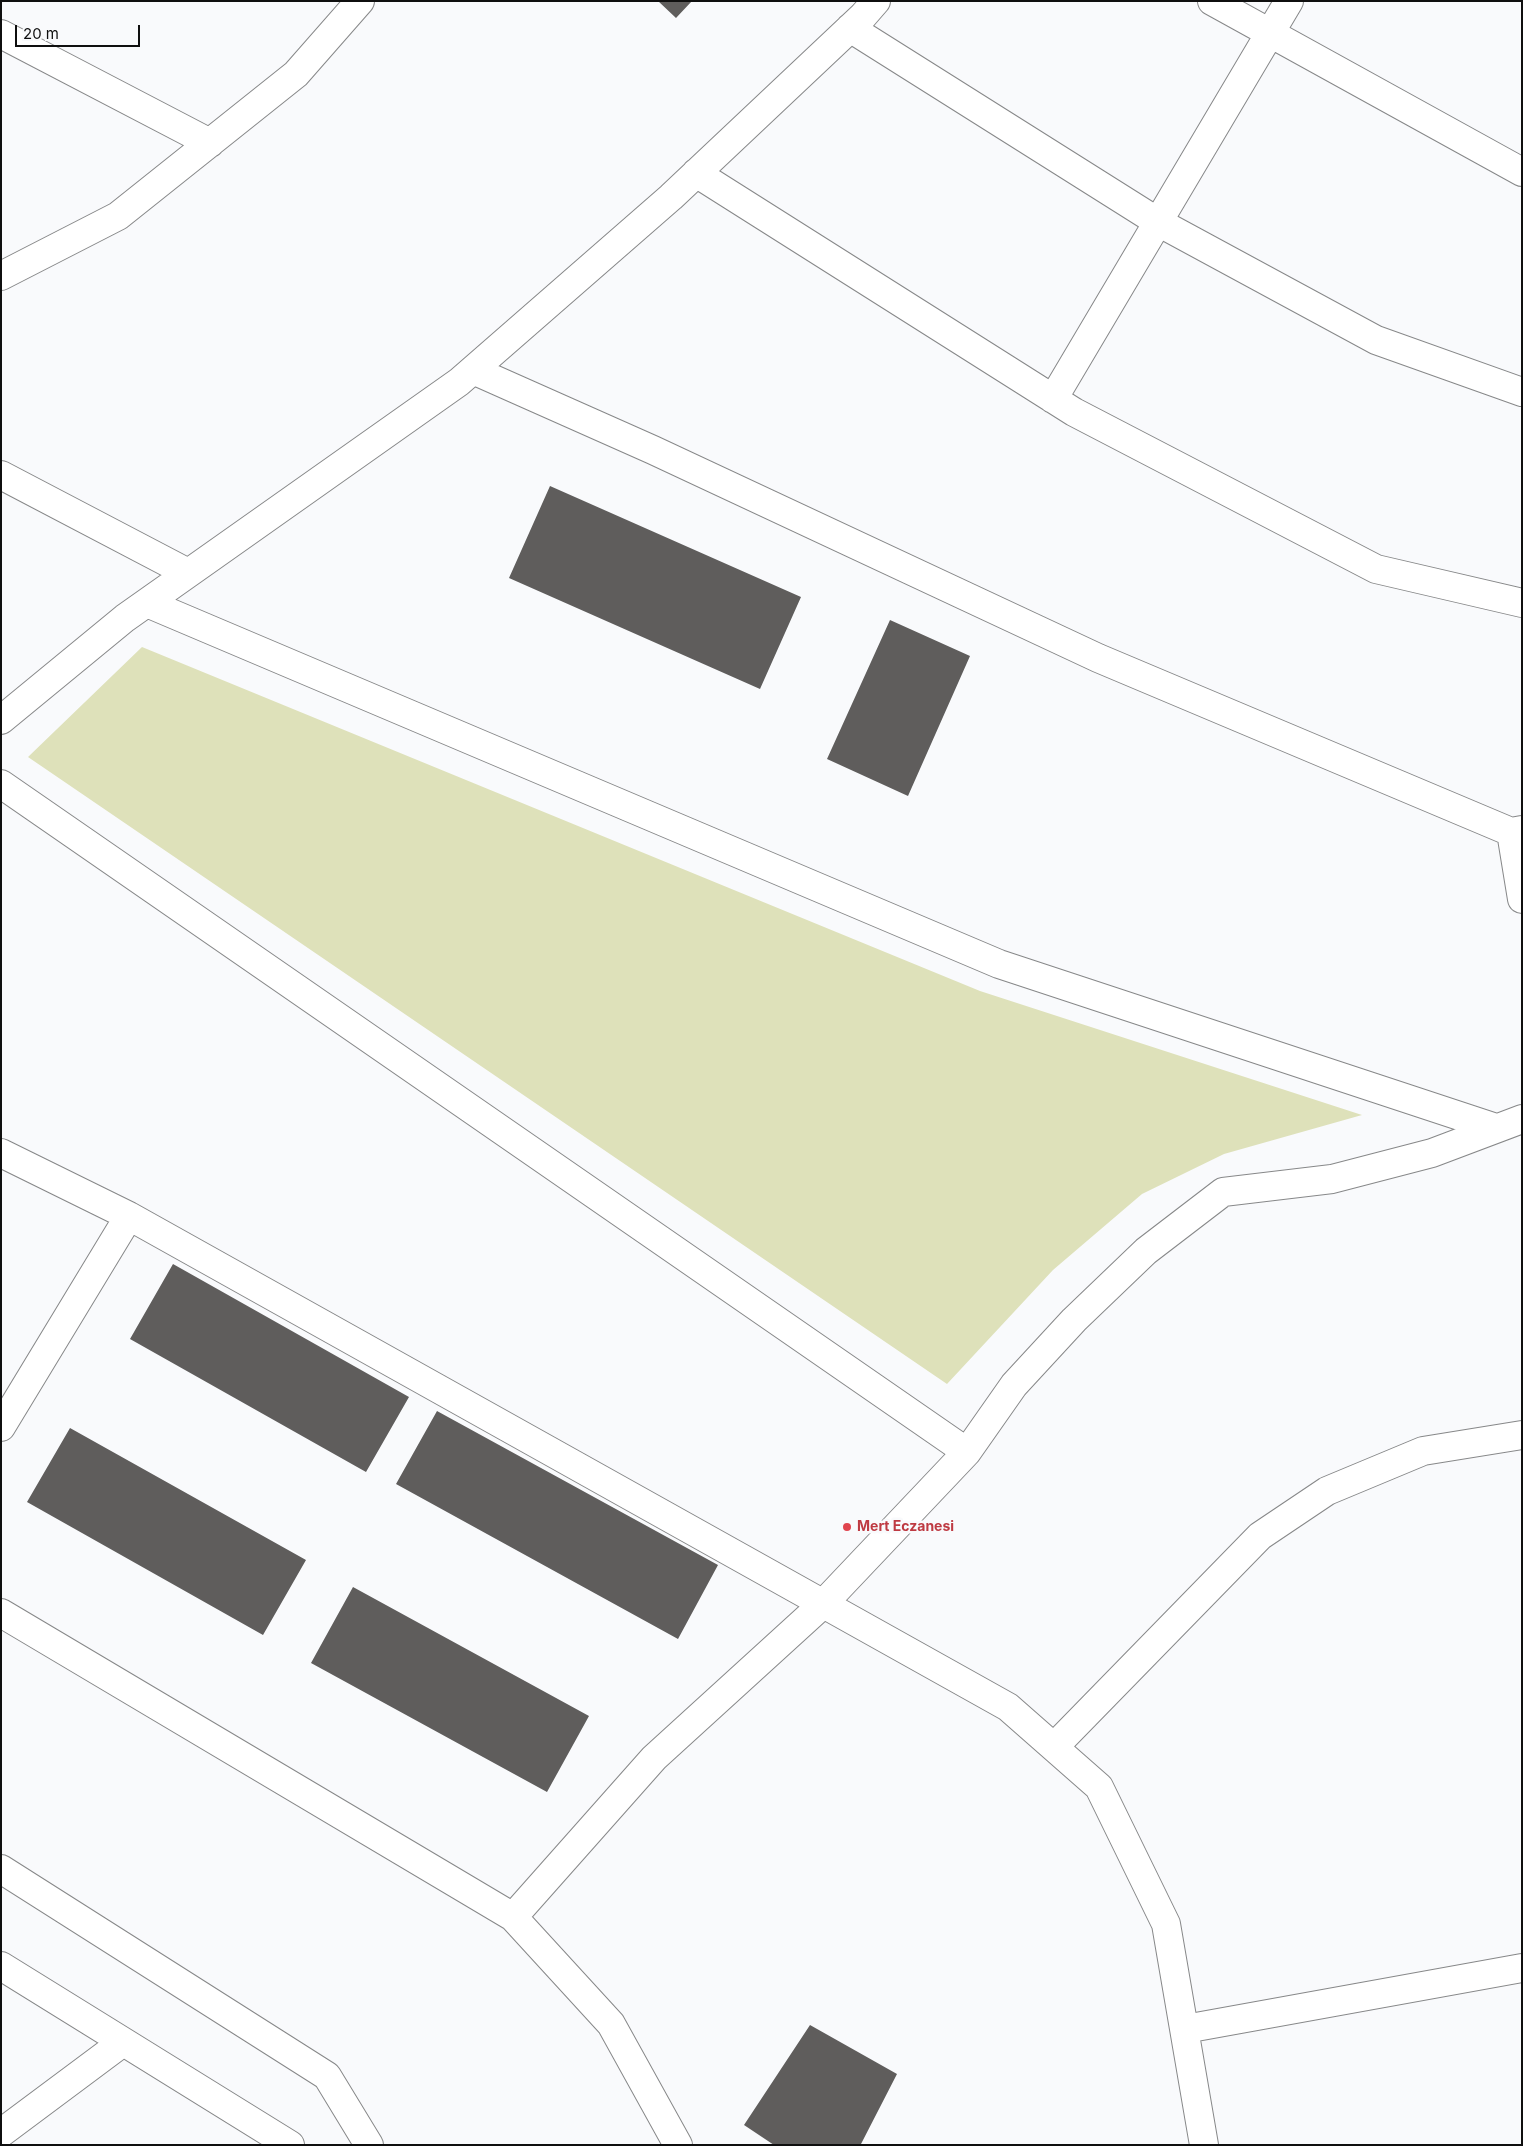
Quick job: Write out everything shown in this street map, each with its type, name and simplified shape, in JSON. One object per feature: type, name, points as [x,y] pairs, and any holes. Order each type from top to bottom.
[{"type":"street","points":[[1,276],[118,216],[296,74],[360,1]]},
{"type":"street","points":[[1,720],[125,618],[451,388],[473,370],[696,173],[850,28],[876,1]]},
{"type":"street","points":[[1212,1],[1522,172]]},
{"type":"street","points":[[1053,399],[1289,1]]},
{"type":"street","points":[[850,28],[1158,222],[1376,340],[1522,392]]},
{"type":"street","points":[[1,34],[210,143]]},
{"type":"street","points":[[696,173],[1074,412],[1376,569],[1522,603]]},
{"type":"street","points":[[473,370],[652,450],[1098,658],[1516,831],[1522,899]]},
{"type":"street","points":[[1,475],[188,573]]},
{"type":"street","points":[[147,602],[999,964],[1496,1128]]},
{"type":"street","points":[[1,784],[967,1452]]},
{"type":"street","points":[[513,1917],[654,1758],[823,1604],[967,1452],[1014,1384],[1074,1320],[1146,1251],[1222,1192],[1332,1179],[1432,1153],[1522,1119]]},
{"type":"street","points":[[1,1153],[129,1216],[1008,1707],[1099,1787],[1166,1924],[1204,2145]]},
{"type":"street","points":[[1,1427],[129,1216]]},
{"type":"street","points":[[1054,1747],[1260,1536],[1319,1496],[1423,1451],[1522,1435]]},
{"type":"street","points":[[1,1613],[513,1917],[611,2024],[678,2145]]},
{"type":"street","points":[[1,1869],[327,2076],[369,2145]]},
{"type":"street","points":[[1,1966],[290,2145]]},
{"type":"street","points":[[1185,2029],[1522,1968]]},
{"type":"street","points":[[1,2132],[123,2042]]},
{"type":"green space","points":[[142,647],[980,991],[1362,1115],[1224,1154],[1142,1194],[1053,1270],[947,1384],[28,757]]},
{"type":"building","points":[[658,1],[692,1],[676,18]]},
{"type":"building","points":[[550,486],[801,597],[760,689],[509,578]]},
{"type":"building","points":[[890,620],[970,656],[908,796],[827,759]]},
{"type":"building","points":[[173,1264],[409,1397],[366,1472],[130,1339]]},
{"type":"building","points":[[437,1411],[718,1565],[678,1639],[396,1484]]},
{"type":"building","points":[[70,1428],[306,1560],[263,1635],[27,1502]]},
{"type":"building","points":[[353,1587],[589,1716],[547,1792],[311,1663]]},
{"type":"building","points":[[810,2025],[897,2074],[861,2144],[774,2145],[744,2125]]},
{"type":"place","name":"Mert Eczanesi","points":[[847,1527]]}]
